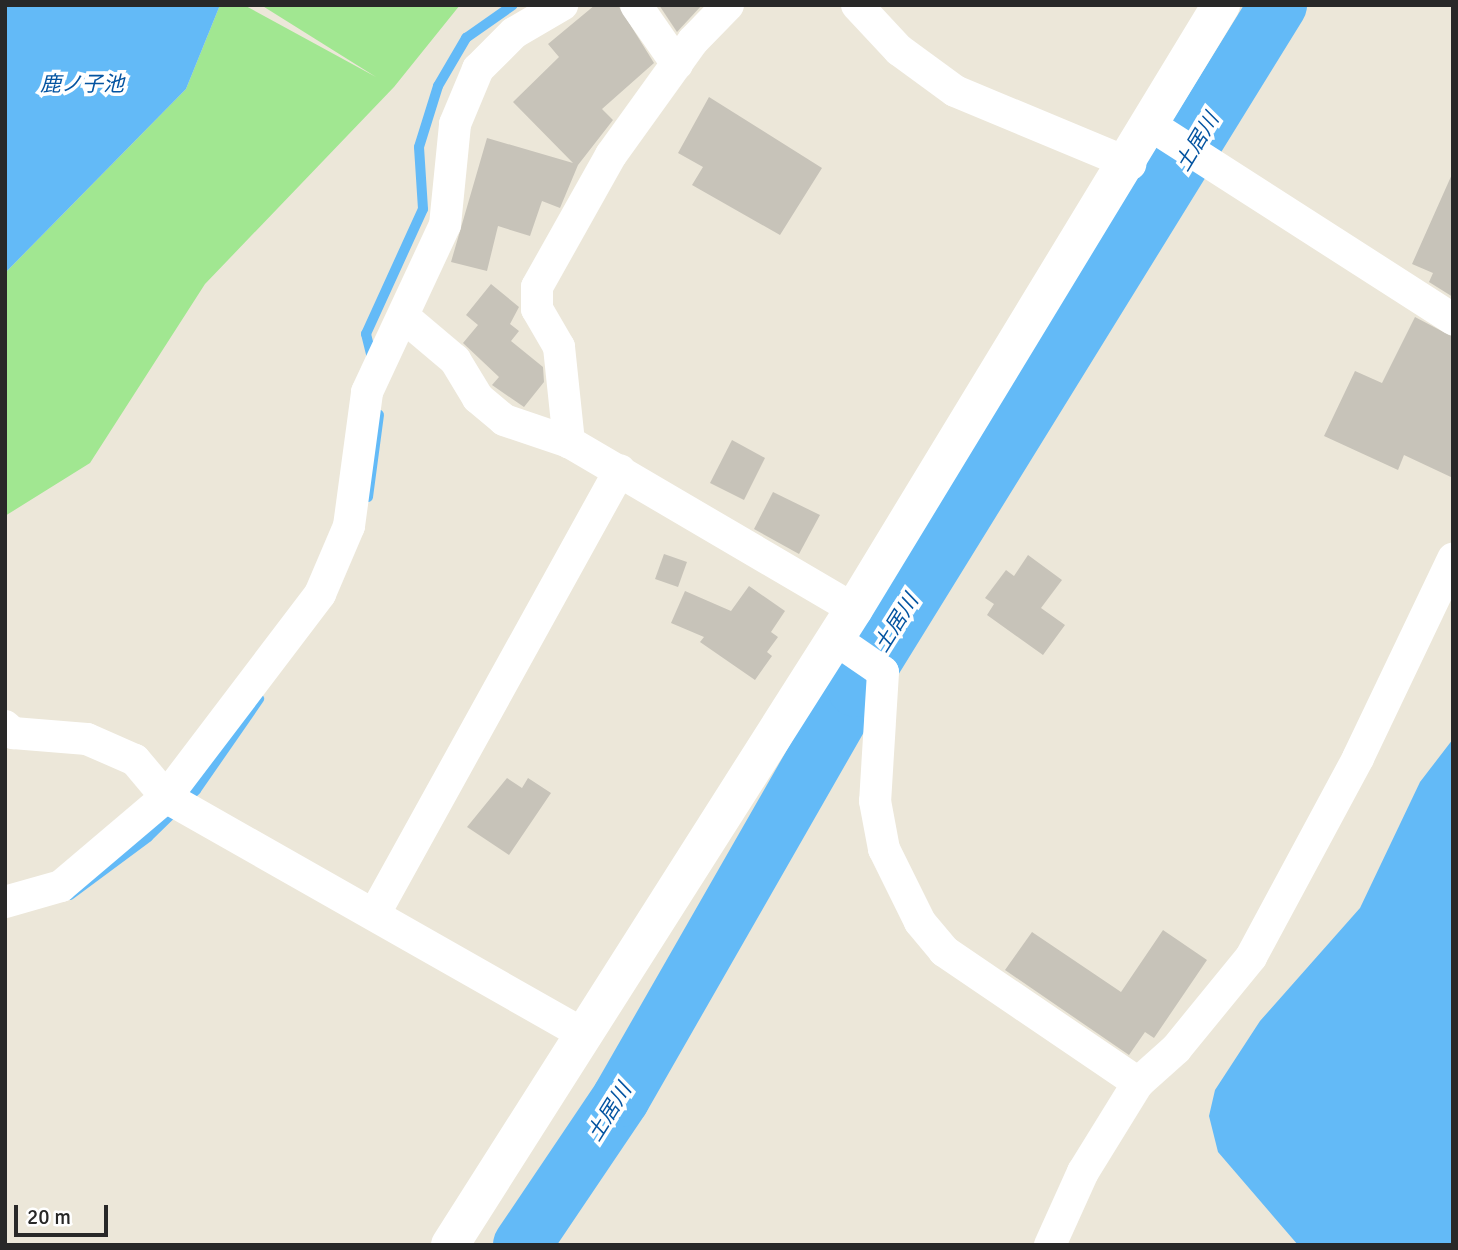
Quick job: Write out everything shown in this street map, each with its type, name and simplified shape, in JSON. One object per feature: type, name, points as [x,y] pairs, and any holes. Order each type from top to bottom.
[{"type":"street","points":[[5,902],[61,886],[166,797],[320,594],[349,526],[367,392],[445,225],[455,124],[478,69],[514,33],[562,5]]},
{"type":"street","points":[[636,5],[677,64]]},
{"type":"street","points":[[569,442],[562,360],[537,309],[537,287],[611,155],[677,64],[728,5]]},
{"type":"street","points":[[857,5],[899,50],[955,91],[1130,164]]},
{"type":"street","points":[[450,1245],[847,633],[1130,164],[1162,133],[1221,5]]},
{"type":"street","points":[[1162,133],[1453,318]]},
{"type":"street","points":[[404,317],[455,360],[478,398],[504,420],[569,442],[620,470],[847,633],[883,672],[876,802],[884,849],[920,922],[944,951],[1138,1083]]},
{"type":"street","points":[[374,913],[620,470]]},
{"type":"street","points":[[1049,1245],[1083,1171],[1138,1083],[1176,1049],[1251,957],[1358,758],[1453,559]]},
{"type":"street","points":[[5,726],[13,733],[87,739],[135,760],[166,797],[586,1036]]},
{"type":"green space","points":[[220,5],[244,5],[376,77],[261,5],[460,5],[394,87],[205,284],[90,463],[5,516],[5,273],[186,89]]},
{"type":"water","name":"鹿ノ子池","points":[[5,5],[220,5],[186,89],[5,273]]},
{"type":"water","points":[[1453,739],[1453,1245],[1298,1245],[1218,1152],[1209,1116],[1215,1090],[1260,1021],[1360,908],[1420,782]]},
{"type":"building","points":[[595,5],[618,5],[654,63],[602,109],[613,120],[578,165],[560,208],[542,201],[530,236],[498,226],[487,271],[451,262],[487,138],[573,163],[513,102],[559,57],[548,44]]},
{"type":"building","points":[[659,5],[702,5],[677,32]]},
{"type":"building","points":[[709,97],[822,168],[780,235],[692,185],[703,167],[678,153]]},
{"type":"building","points":[[1453,172],[1453,297],[1429,282],[1433,273],[1412,264]]},
{"type":"building","points":[[491,284],[519,307],[510,324],[519,331],[511,341],[543,367],[544,382],[524,407],[492,385],[499,377],[463,343],[478,325],[466,315]]},
{"type":"building","points":[[1415,317],[1453,337],[1453,478],[1404,455],[1398,470],[1324,436],[1355,371],[1382,383]]},
{"type":"building","points":[[732,440],[765,458],[744,500],[710,483]]},
{"type":"building","points":[[773,492],[820,515],[799,554],[754,529]]},
{"type":"building","points":[[664,554],[687,562],[678,587],[655,579]]},
{"type":"building","points":[[1028,555],[1062,580],[1041,608],[1065,625],[1043,655],[987,615],[994,604],[985,598],[1006,570],[1014,576]]},
{"type":"building","points":[[749,586],[785,611],[771,632],[778,637],[767,652],[772,656],[755,680],[700,642],[704,637],[671,623],[685,591],[731,611]]},
{"type":"building","points":[[507,778],[522,788],[528,778],[551,793],[509,855],[467,827]]},
{"type":"building","points":[[1163,930],[1207,960],[1154,1038],[1145,1032],[1129,1055],[1005,970],[1032,932],[1121,992]]},
{"type":"waterway","points":[[373,362],[366,334],[423,209],[419,147],[438,86],[466,38],[513,5]]},
{"type":"waterway","name":"土居川","points":[[522,1245],[621,1098],[856,688],[1278,5]]},
{"type":"waterway","points":[[368,497],[379,415]]},
{"type":"waterway","points":[[70,895],[148,837],[196,790],[259,699]]}]
